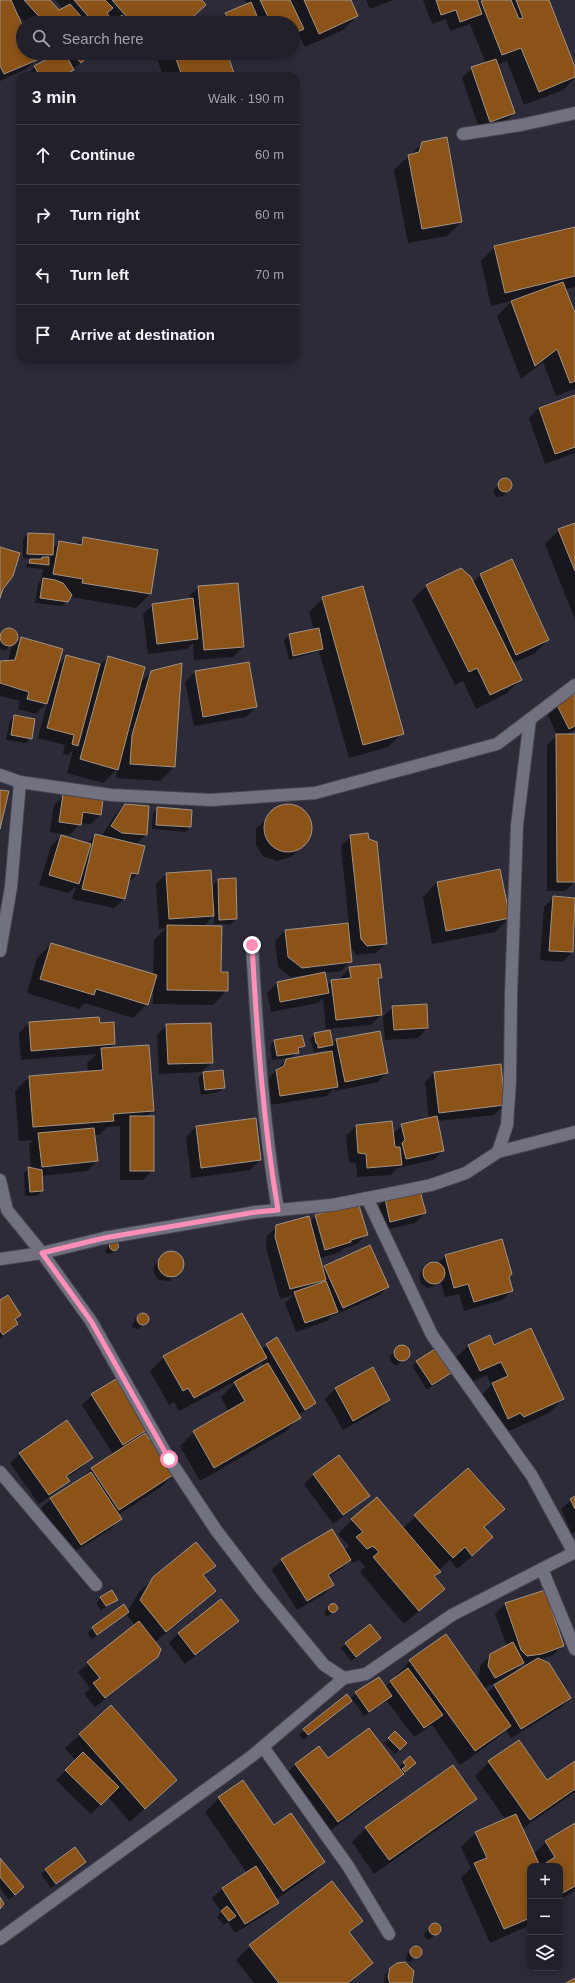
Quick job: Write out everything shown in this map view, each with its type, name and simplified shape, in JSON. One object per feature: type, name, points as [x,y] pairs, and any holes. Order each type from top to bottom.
[{"type":"street","points":[[463,134],[521,125],[575,113]]},
{"type":"street","points":[[0,775],[20,782],[111,795],[211,800],[315,793],[497,744],[575,685]]},
{"type":"street","points":[[498,1152],[507,1125],[510,1081],[511,995],[517,825],[530,719]]},
{"type":"street","points":[[0,951],[11,887],[20,782]]},
{"type":"street","points":[[252,945],[257,1030],[268,1147],[278,1210]]},
{"type":"street","points":[[0,1259],[42,1253],[104,1238],[256,1212],[332,1205],[432,1185],[466,1173],[498,1152],[575,1132]]},
{"type":"street","points":[[0,1180],[7,1210],[42,1253],[91,1321],[169,1459],[216,1530],[262,1590],[324,1665],[344,1678]]},
{"type":"street","points":[[0,1939],[263,1747],[344,1678],[366,1674],[452,1615],[574,1552],[532,1476],[432,1335],[367,1198]]},
{"type":"street","points":[[0,1472],[96,1585]]},
{"type":"street","points":[[542,1569],[575,1649]]},
{"type":"street","points":[[263,1747],[348,1866],[389,1934]]},
{"type":"building","points":[[0,0],[11,0],[18,16],[16,16],[16,60],[37,60],[4,74],[0,66]]},
{"type":"building","points":[[24,0],[50,0],[59,10],[70,4],[81,16],[39,16]]},
{"type":"building","points":[[74,0],[105,0],[113,8],[107,13],[109,16],[88,16]]},
{"type":"building","points":[[112,0],[202,0],[206,5],[194,16],[126,16]]},
{"type":"building","points":[[260,0],[290,0],[298,16],[268,16]]},
{"type":"building","points":[[304,0],[351,0],[358,16],[319,34]]},
{"type":"building","points":[[436,0],[477,0],[482,14],[460,22],[456,10],[441,15]]},
{"type":"building","points":[[511,0],[519,19],[523,18],[516,0],[549,0],[575,67],[575,77],[539,92],[521,48],[502,55],[481,1]]},
{"type":"building","points":[[251,2],[257,16],[226,16],[225,13]]},
{"type":"building","points":[[300,21],[304,29],[300,31]]},
{"type":"building","points":[[496,59],[515,113],[490,122],[471,67]]},
{"type":"building","points":[[45,60],[69,60],[74,70],[70,72],[38,72],[34,66]]},
{"type":"building","points":[[176,60],[229,60],[234,72],[181,72]]},
{"type":"building","points":[[447,137],[462,222],[422,229],[408,155],[419,152],[422,142]]},
{"type":"building","points":[[575,227],[575,276],[505,293],[494,246]]},
{"type":"building","points":[[563,282],[575,313],[575,381],[570,383],[557,349],[535,366],[511,301]]},
{"type":"building","points":[[575,395],[575,447],[555,454],[539,408]]},
{"type":"building","points":[[502,478],[508,478],[512,482],[512,488],[508,492],[502,492],[498,488],[498,482]]},
{"type":"building","points":[[575,523],[575,571],[558,529]]},
{"type":"building","points":[[28,533],[54,534],[53,555],[27,554]]},
{"type":"building","points":[[83,537],[158,550],[151,594],[82,583],[83,579],[53,574],[59,541],[82,545]]},
{"type":"building","points":[[0,547],[20,553],[13,576],[3,589],[0,598]]},
{"type":"building","points":[[42,557],[49,557],[49,565],[29,563],[30,559],[42,559]]},
{"type":"building","points":[[512,559],[549,640],[516,655],[480,574]]},
{"type":"building","points":[[461,568],[471,577],[522,680],[490,695],[477,668],[469,672],[426,585]]},
{"type":"building","points":[[43,578],[63,583],[72,595],[68,602],[40,598]]},
{"type":"building","points":[[238,583],[244,647],[204,650],[198,586]]},
{"type":"building","points":[[363,586],[404,734],[363,745],[322,597]]},
{"type":"building","points":[[193,598],[198,639],[157,644],[152,604]]},
{"type":"building","points":[[5,628],[13,628],[18,633],[16,644],[13,646],[5,646],[0,641],[0,633]]},
{"type":"building","points":[[319,628],[323,649],[293,656],[289,634]]},
{"type":"building","points":[[21,637],[63,649],[47,704],[27,699],[29,692],[0,683],[0,661],[15,660]]},
{"type":"building","points":[[66,655],[100,664],[78,746],[72,744],[74,735],[47,728]]},
{"type":"building","points":[[108,656],[145,667],[118,770],[80,759]]},
{"type":"building","points":[[249,662],[257,707],[203,717],[195,671]]},
{"type":"building","points":[[182,663],[175,767],[130,764],[132,735],[151,671]]},
{"type":"building","points":[[575,694],[575,726],[569,729],[556,703]]},
{"type":"building","points":[[14,715],[35,719],[32,739],[11,735]]},
{"type":"building","points":[[556,734],[575,734],[575,882],[557,882]]},
{"type":"building","points":[[0,790],[9,791],[0,829]]},
{"type":"building","points":[[63,794],[103,800],[101,815],[83,812],[81,825],[59,822]]},
{"type":"building","points":[[125,804],[149,806],[147,835],[122,833],[111,826]]},
{"type":"building","points":[[288,804],[297,806],[305,811],[310,819],[312,828],[310,837],[305,845],[297,850],[288,852],[279,850],[271,845],[266,837],[264,828],[266,819],[271,811],[279,806]]},
{"type":"building","points":[[157,807],[192,810],[191,827],[156,825]]},
{"type":"building","points":[[368,833],[369,839],[377,842],[387,944],[367,946],[361,939],[350,835]]},
{"type":"building","points":[[95,834],[145,846],[138,874],[131,873],[125,899],[82,889]]},
{"type":"building","points":[[61,835],[91,844],[79,884],[49,875]]},
{"type":"building","points":[[500,869],[510,918],[446,931],[437,882]]},
{"type":"building","points":[[211,870],[214,916],[169,919],[166,873]]},
{"type":"building","points":[[236,878],[237,919],[219,920],[218,879]]},
{"type":"building","points":[[553,896],[575,898],[573,952],[549,951]]},
{"type":"building","points":[[348,923],[352,962],[302,968],[288,957],[285,930]]},
{"type":"building","points":[[167,925],[222,926],[221,972],[228,972],[228,991],[167,990]]},
{"type":"building","points":[[51,943],[157,975],[148,1005],[96,989],[94,995],[40,979]]},
{"type":"building","points":[[380,964],[382,978],[378,978],[382,1015],[336,1020],[331,980],[351,978],[349,967]]},
{"type":"building","points":[[325,972],[329,993],[280,1002],[277,982]]},
{"type":"building","points":[[427,1004],[428,1028],[394,1030],[392,1006]]},
{"type":"building","points":[[99,1017],[100,1023],[114,1022],[115,1044],[31,1051],[29,1022]]},
{"type":"building","points":[[211,1023],[213,1063],[168,1064],[166,1024]]},
{"type":"building","points":[[330,1030],[333,1045],[318,1048],[314,1033]]},
{"type":"building","points":[[380,1031],[388,1073],[345,1082],[336,1039]]},
{"type":"building","points":[[302,1035],[305,1046],[298,1048],[299,1053],[277,1056],[274,1040]]},
{"type":"building","points":[[149,1045],[154,1111],[113,1114],[114,1121],[33,1127],[29,1076],[103,1070],[101,1048]]},
{"type":"building","points":[[332,1051],[338,1087],[280,1096],[276,1070],[284,1066],[286,1059]]},
{"type":"building","points":[[501,1064],[505,1105],[439,1113],[434,1072]]},
{"type":"building","points":[[223,1070],[225,1088],[205,1090],[203,1072]]},
{"type":"building","points":[[130,1116],[154,1116],[154,1171],[130,1171]]},
{"type":"building","points":[[437,1116],[444,1151],[406,1159],[402,1143],[405,1140],[401,1124]]},
{"type":"building","points":[[256,1118],[261,1160],[201,1168],[196,1126]]},
{"type":"building","points":[[392,1121],[395,1147],[400,1147],[402,1165],[367,1168],[366,1154],[358,1153],[356,1125]]},
{"type":"building","points":[[94,1128],[98,1161],[42,1167],[38,1133]]},
{"type":"building","points":[[28,1167],[42,1170],[43,1191],[30,1192]]},
{"type":"building","points":[[420,1191],[426,1213],[390,1222],[385,1199]]},
{"type":"building","points":[[358,1202],[368,1235],[325,1250],[315,1215]]},
{"type":"building","points":[[309,1216],[326,1280],[290,1289],[275,1237],[276,1225]]},
{"type":"building","points":[[502,1239],[512,1274],[509,1277],[513,1291],[474,1302],[468,1284],[454,1288],[445,1255]]},
{"type":"building","points":[[114,1241],[119,1246],[114,1251],[109,1246]]},
{"type":"building","points":[[370,1245],[389,1287],[343,1308],[324,1266]]},
{"type":"building","points":[[171,1251],[180,1255],[184,1264],[180,1273],[171,1277],[162,1273],[158,1264],[162,1255]]},
{"type":"building","points":[[434,1262],[442,1265],[445,1273],[442,1281],[434,1284],[426,1281],[423,1273],[426,1265]]},
{"type":"building","points":[[326,1281],[338,1312],[305,1323],[294,1292]]},
{"type":"building","points":[[8,1295],[21,1315],[15,1319],[18,1324],[3,1335],[0,1331],[0,1300]]},
{"type":"building","points":[[143,1313],[147,1315],[149,1319],[147,1323],[143,1325],[139,1323],[137,1319],[139,1315]]},
{"type":"building","points":[[242,1313],[267,1358],[194,1398],[188,1388],[183,1391],[163,1356]]},
{"type":"building","points":[[531,1328],[564,1399],[524,1417],[520,1413],[508,1419],[492,1383],[508,1376],[501,1362],[480,1371],[468,1345],[490,1335],[494,1345]]},
{"type":"building","points":[[277,1337],[316,1403],[305,1410],[266,1344]]},
{"type":"building","points":[[402,1345],[408,1347],[410,1353],[408,1359],[402,1361],[396,1359],[394,1353],[396,1347]]},
{"type":"building","points":[[435,1349],[451,1373],[432,1385],[416,1361]]},
{"type":"building","points":[[268,1363],[301,1418],[214,1468],[193,1431],[245,1401],[234,1382]]},
{"type":"building","points":[[373,1367],[390,1400],[353,1421],[335,1388]]},
{"type":"building","points":[[116,1379],[148,1429],[123,1445],[91,1394]]},
{"type":"building","points":[[67,1420],[93,1458],[66,1476],[70,1481],[49,1495],[19,1453]]},
{"type":"building","points":[[145,1433],[149,1439],[153,1439],[176,1473],[119,1510],[91,1468]]},
{"type":"building","points":[[339,1455],[370,1496],[343,1515],[313,1474]]},
{"type":"building","points":[[468,1468],[505,1509],[484,1527],[493,1537],[472,1556],[465,1547],[453,1558],[414,1515]]},
{"type":"building","points":[[91,1472],[122,1519],[81,1545],[50,1498]]},
{"type":"building","points":[[575,1496],[575,1509],[570,1499]]},
{"type":"building","points":[[377,1497],[441,1572],[434,1576],[445,1589],[419,1611],[373,1557],[379,1552],[373,1546],[367,1549],[356,1537],[363,1532],[351,1519]]},
{"type":"building","points":[[332,1529],[351,1560],[328,1575],[334,1585],[307,1601],[281,1559]]},
{"type":"building","points":[[196,1542],[216,1566],[203,1575],[216,1591],[166,1632],[140,1600],[153,1577]]},
{"type":"building","points":[[112,1590],[118,1600],[106,1606],[100,1597]]},
{"type":"building","points":[[545,1590],[564,1646],[542,1654],[527,1656],[521,1650],[505,1603]]},
{"type":"building","points":[[221,1599],[239,1621],[195,1655],[178,1633]]},
{"type":"building","points":[[124,1604],[129,1612],[97,1635],[92,1627]]},
{"type":"building","points":[[331,1604],[335,1604],[337,1608],[335,1612],[331,1612],[329,1610],[329,1606]]},
{"type":"building","points":[[139,1621],[161,1649],[158,1657],[105,1698],[93,1683],[100,1678],[87,1662]]},
{"type":"building","points":[[370,1624],[381,1638],[356,1657],[345,1643]]},
{"type":"building","points":[[446,1634],[511,1726],[475,1751],[409,1660]]},
{"type":"building","points":[[513,1642],[524,1663],[495,1678],[488,1666],[490,1654]]},
{"type":"building","points":[[538,1658],[549,1663],[571,1698],[521,1729],[494,1685]]},
{"type":"building","points":[[408,1668],[443,1715],[424,1728],[390,1681]]},
{"type":"building","points":[[379,1677],[392,1696],[369,1712],[355,1692]]},
{"type":"building","points":[[347,1694],[352,1701],[308,1735],[303,1729]]},
{"type":"building","points":[[111,1705],[177,1780],[145,1809],[79,1734]]},
{"type":"building","points":[[369,1728],[404,1774],[338,1822],[295,1764],[319,1746],[328,1758]]},
{"type":"building","points":[[395,1731],[407,1743],[400,1750],[388,1738]]},
{"type":"building","points":[[519,1740],[547,1780],[575,1761],[575,1789],[530,1820],[488,1761]]},
{"type":"building","points":[[83,1752],[119,1787],[101,1805],[65,1770]]},
{"type":"building","points":[[410,1756],[416,1763],[405,1772],[402,1769],[406,1766],[403,1762]]},
{"type":"building","points":[[453,1765],[477,1799],[389,1860],[365,1827]]},
{"type":"building","points":[[243,1780],[274,1825],[291,1813],[325,1862],[283,1891],[218,1797]]},
{"type":"building","points":[[516,1814],[539,1863],[527,1863],[527,1919],[504,1929],[474,1863],[487,1858],[475,1832]]},
{"type":"building","points":[[575,1823],[575,1886],[563,1893],[563,1863],[546,1863],[555,1857],[545,1841]]},
{"type":"building","points":[[75,1847],[86,1862],[56,1884],[45,1869]]},
{"type":"building","points":[[0,1858],[24,1887],[15,1895],[0,1877]]},
{"type":"building","points":[[256,1866],[279,1903],[245,1924],[222,1888]]},
{"type":"building","points":[[332,1881],[363,1921],[349,1932],[373,1963],[348,1983],[279,1983],[249,1945]]},
{"type":"building","points":[[0,1897],[4,1904],[0,1909]]},
{"type":"building","points":[[227,1906],[236,1916],[229,1921],[221,1911]]},
{"type":"building","points":[[437,1923],[440,1924],[440,1934],[433,1935],[430,1934],[429,1927],[430,1924]]},
{"type":"building","points":[[416,1946],[420,1948],[422,1952],[420,1956],[416,1958],[412,1956],[410,1952],[412,1948]]},
{"type":"building","points":[[405,1962],[414,1971],[412,1983],[390,1983],[388,1977],[390,1968],[397,1963]]},
{"type":"building","points":[[575,1978],[575,1983],[566,1983]]},
{"type":"route","points":[[169,1459],[91,1321],[42,1253],[104,1238],[178,1227],[256,1212],[278,1210],[269,1155],[257,1030],[252,945]]}]
